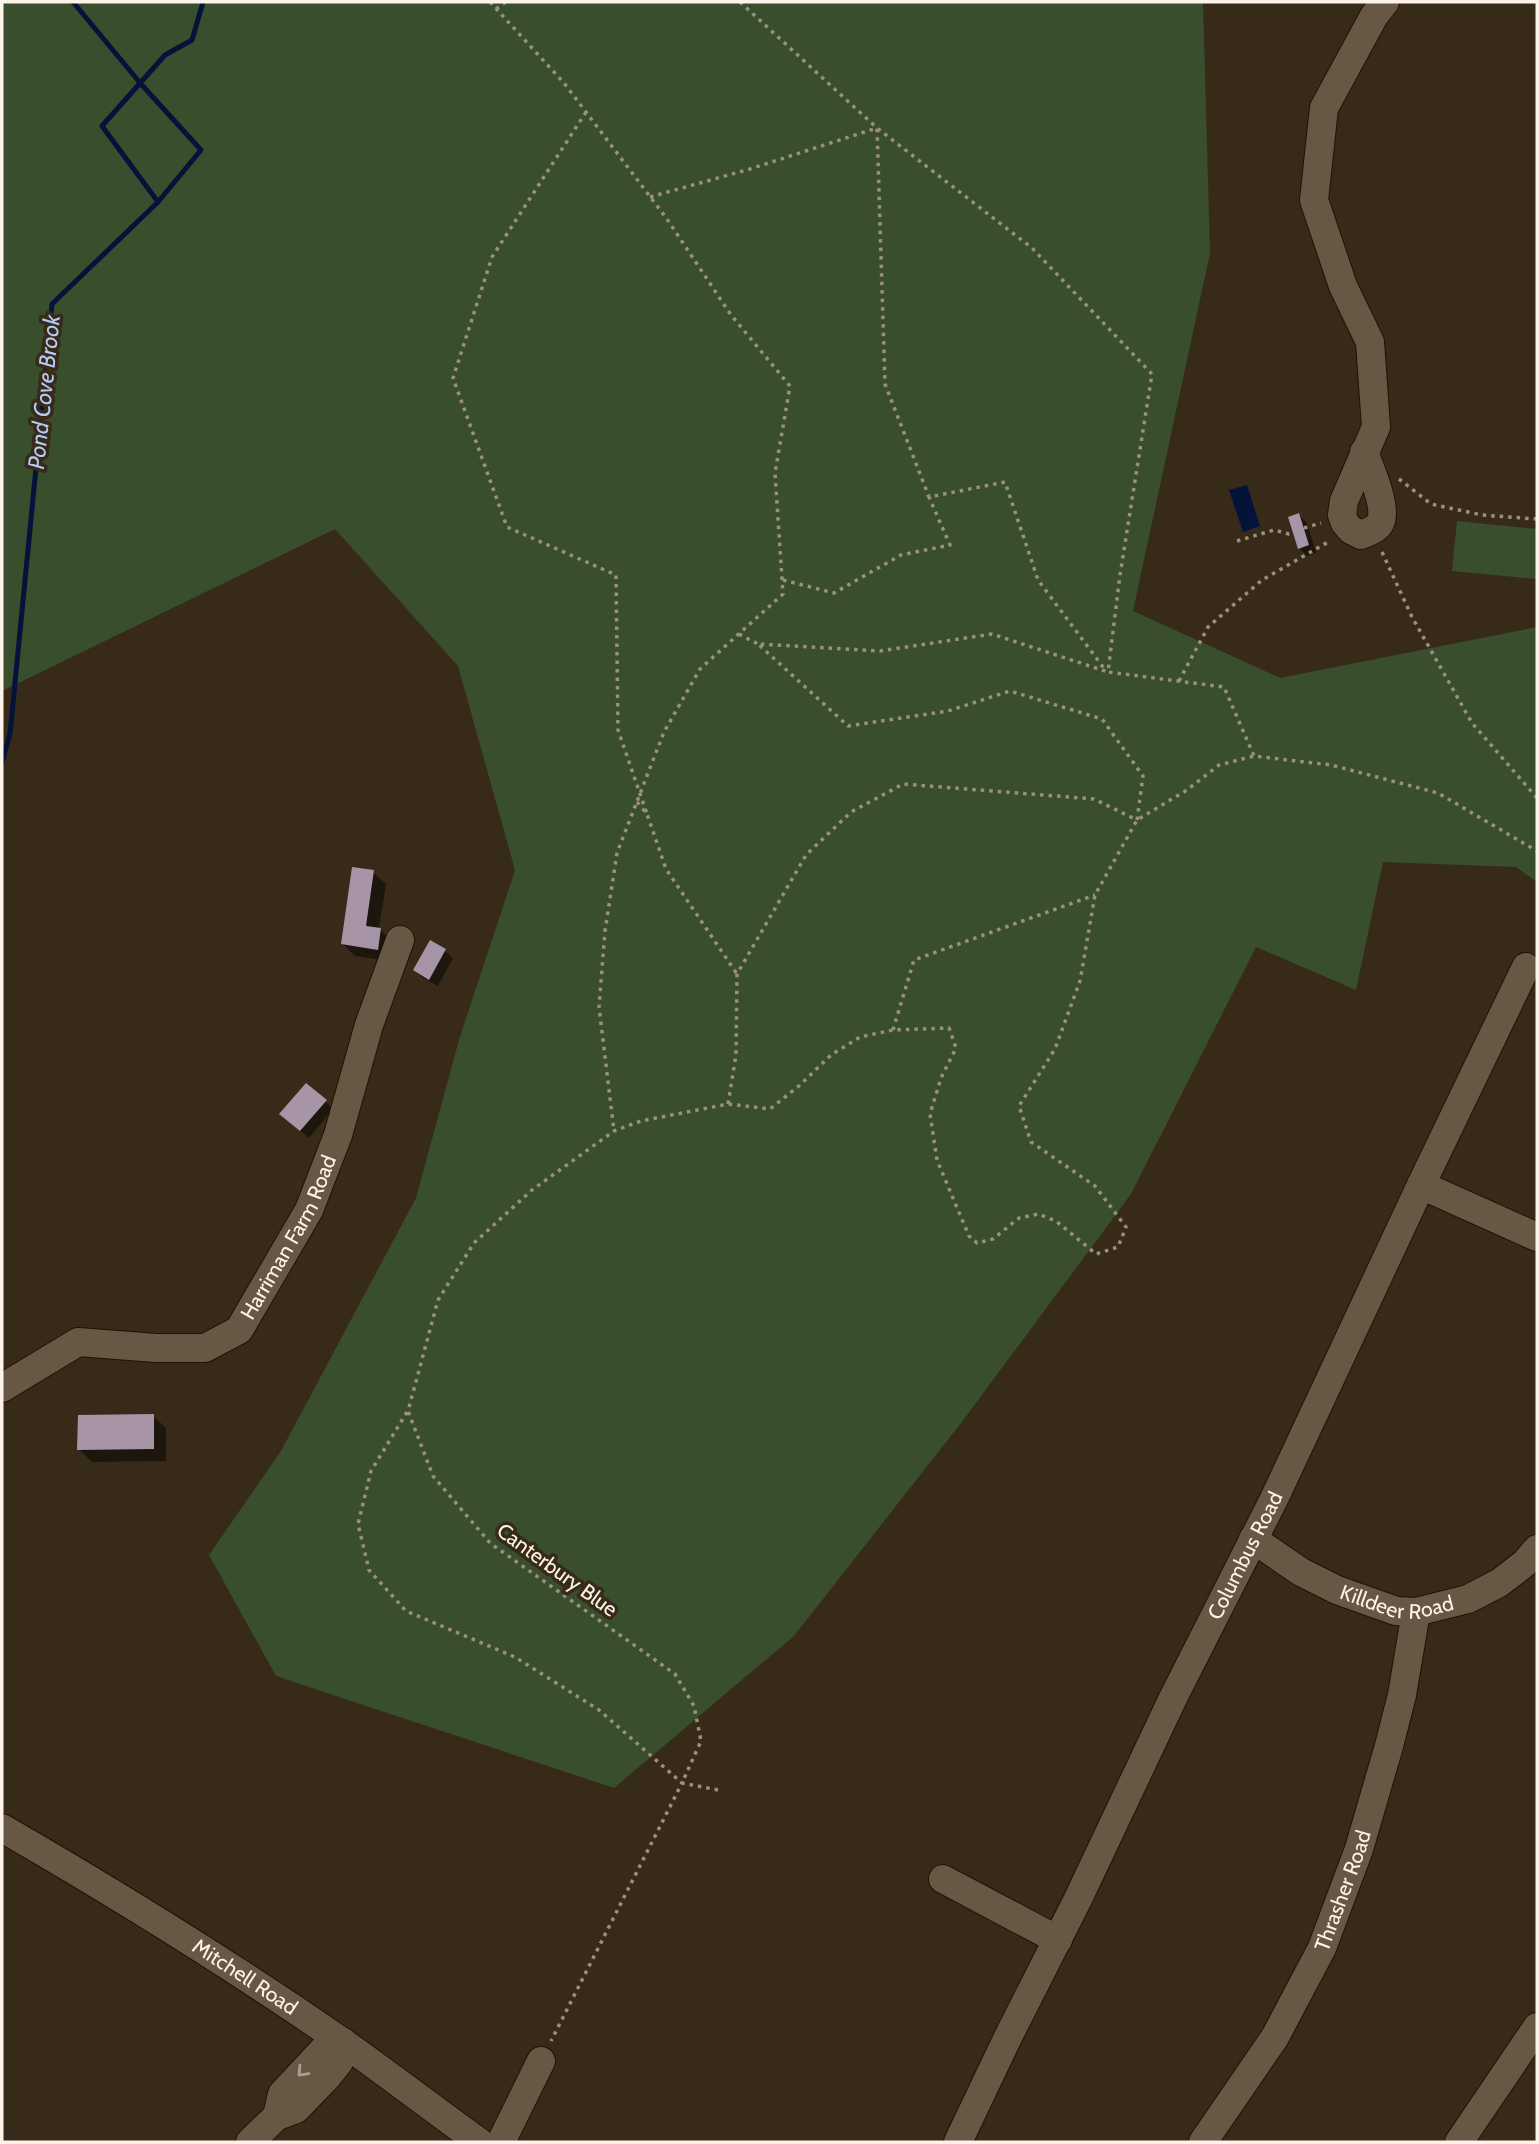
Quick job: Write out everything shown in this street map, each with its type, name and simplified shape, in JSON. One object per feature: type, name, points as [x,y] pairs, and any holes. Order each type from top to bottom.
[{"type":"street","points":[[1361,530],[1379,524],[1382,515],[1379,496],[1364,452],[1376,427],[1370,342],[1343,286],[1314,200],[1324,108],[1374,16],[1385,2]]},
{"type":"street","name":"Harriman Farm Road","points":[[2,1388],[78,1342],[156,1348],[205,1348],[239,1330],[309,1210],[338,1135],[369,1026],[400,940]]},
{"type":"street","name":"Columbus Road","points":[[958,2142],[1179,1686],[1274,1499],[1526,967]]},
{"type":"street","points":[[1421,1185],[1537,1237]]},
{"type":"street","name":"Killdeer Road","points":[[1253,1539],[1301,1572],[1337,1590],[1396,1611],[1416,1612],[1468,1600],[1499,1583],[1525,1563],[1537,1549]]},
{"type":"street","name":"Thrasher Road","points":[[1203,2142],[1292,2008],[1337,1911],[1359,1849],[1402,1695],[1416,1612]]},
{"type":"street","name":"Mitchell Road","points":[[2,1828],[210,1953],[343,2042],[479,2142]]},
{"type":"street","points":[[943,1879],[1058,1940]]},
{"type":"street","points":[[1459,2142],[1528,2061],[1537,2027]]},
{"type":"street","points":[[250,2142],[276,2116],[282,2094],[325,2048],[343,2042]]},
{"type":"street","points":[[501,2142],[541,2061]]},
{"type":"path","points":[[490,2],[565,83],[650,197],[731,315],[790,386],[775,473],[783,594],[701,669],[664,732],[617,853],[605,931],[599,1007],[614,1131]]},
{"type":"path","points":[[496,9],[506,2]]},
{"type":"path","points":[[740,2],[877,128],[1032,248],[1152,374],[1120,575],[1108,672]]},
{"type":"path","points":[[586,112],[492,257],[453,378],[506,527],[616,575],[618,730],[666,869],[737,974]]},
{"type":"path","points":[[650,197],[750,169],[877,128]]},
{"type":"path","points":[[782,580],[834,593],[901,555],[950,545],[885,384],[877,128]]},
{"type":"path","points":[[1393,474],[1431,504],[1482,515],[1537,519]]},
{"type":"path","points":[[929,497],[1005,482],[1038,580],[1108,672]]},
{"type":"path","points":[[1237,541],[1275,530],[1293,533]]},
{"type":"path","points":[[1178,681],[1208,627],[1253,587],[1361,530],[1472,723],[1537,798]]},
{"type":"path","points":[[718,1790],[682,1783],[599,1710],[515,1657],[406,1611],[369,1570],[358,1524],[371,1471],[408,1411],[438,1300],[474,1243],[531,1190],[614,1131],[641,1121],[728,1104],[770,1110],[831,1055],[860,1037],[893,1030],[949,1028],[956,1048],[930,1114],[937,1160],[969,1236],[977,1243],[993,1239],[1019,1218],[1038,1214],[1056,1221],[1096,1254],[1118,1247],[1126,1227],[1095,1186],[1031,1142],[1019,1107],[1055,1049],[1080,982],[1096,895],[1137,820],[1143,775],[1102,719],[1010,691],[948,711],[848,726],[758,644],[739,634]]},
{"type":"path","points":[[758,644],[880,651],[992,634],[1108,672],[1224,687],[1254,756]]},
{"type":"path","points":[[1137,820],[1187,790],[1219,765],[1254,756],[1331,765],[1438,793],[1537,850]]},
{"type":"path","points":[[728,1104],[736,1055],[737,974],[806,855],[851,812],[903,784],[1094,799],[1137,820]]},
{"type":"path","points":[[637,802],[647,814]]},
{"type":"path","points":[[893,1030],[914,960],[1096,895]]},
{"type":"path","name":"Canterbury Blue","points":[[408,1411],[433,1476],[490,1543],[675,1674],[694,1706],[701,1741],[541,2061]]},
{"type":"green space","points":[[2,2],[1203,2],[1210,253],[1133,611],[1280,678],[1537,627],[1537,882],[1516,867],[1383,862],[1356,990],[1256,947],[1131,1194],[961,1423],[794,1636],[614,1788],[276,1676],[209,1555],[281,1451],[416,1198],[459,1040],[515,870],[458,666],[335,529],[2,691]]},
{"type":"green space","points":[[1457,521],[1537,529],[1537,579],[1452,571]]},
{"type":"water","points":[[1247,485],[1260,526],[1243,532],[1229,490]]},
{"type":"building","points":[[1299,513],[1309,545],[1298,549],[1288,517]]},
{"type":"building","points":[[352,867],[374,870],[366,926],[381,928],[378,950],[341,944]]},
{"type":"building","points":[[430,940],[446,949],[429,980],[413,970]]},
{"type":"building","points":[[306,1083],[327,1100],[300,1131],[279,1114]]},
{"type":"building","points":[[154,1414],[154,1449],[77,1450],[78,1415]]},
{"type":"waterway","name":"Pond Cove Brook","points":[[2,762],[10,734],[52,304],[158,202],[201,150],[141,84],[73,2]]},
{"type":"waterway","points":[[158,202],[102,126],[165,55],[192,40],[203,2]]}]
